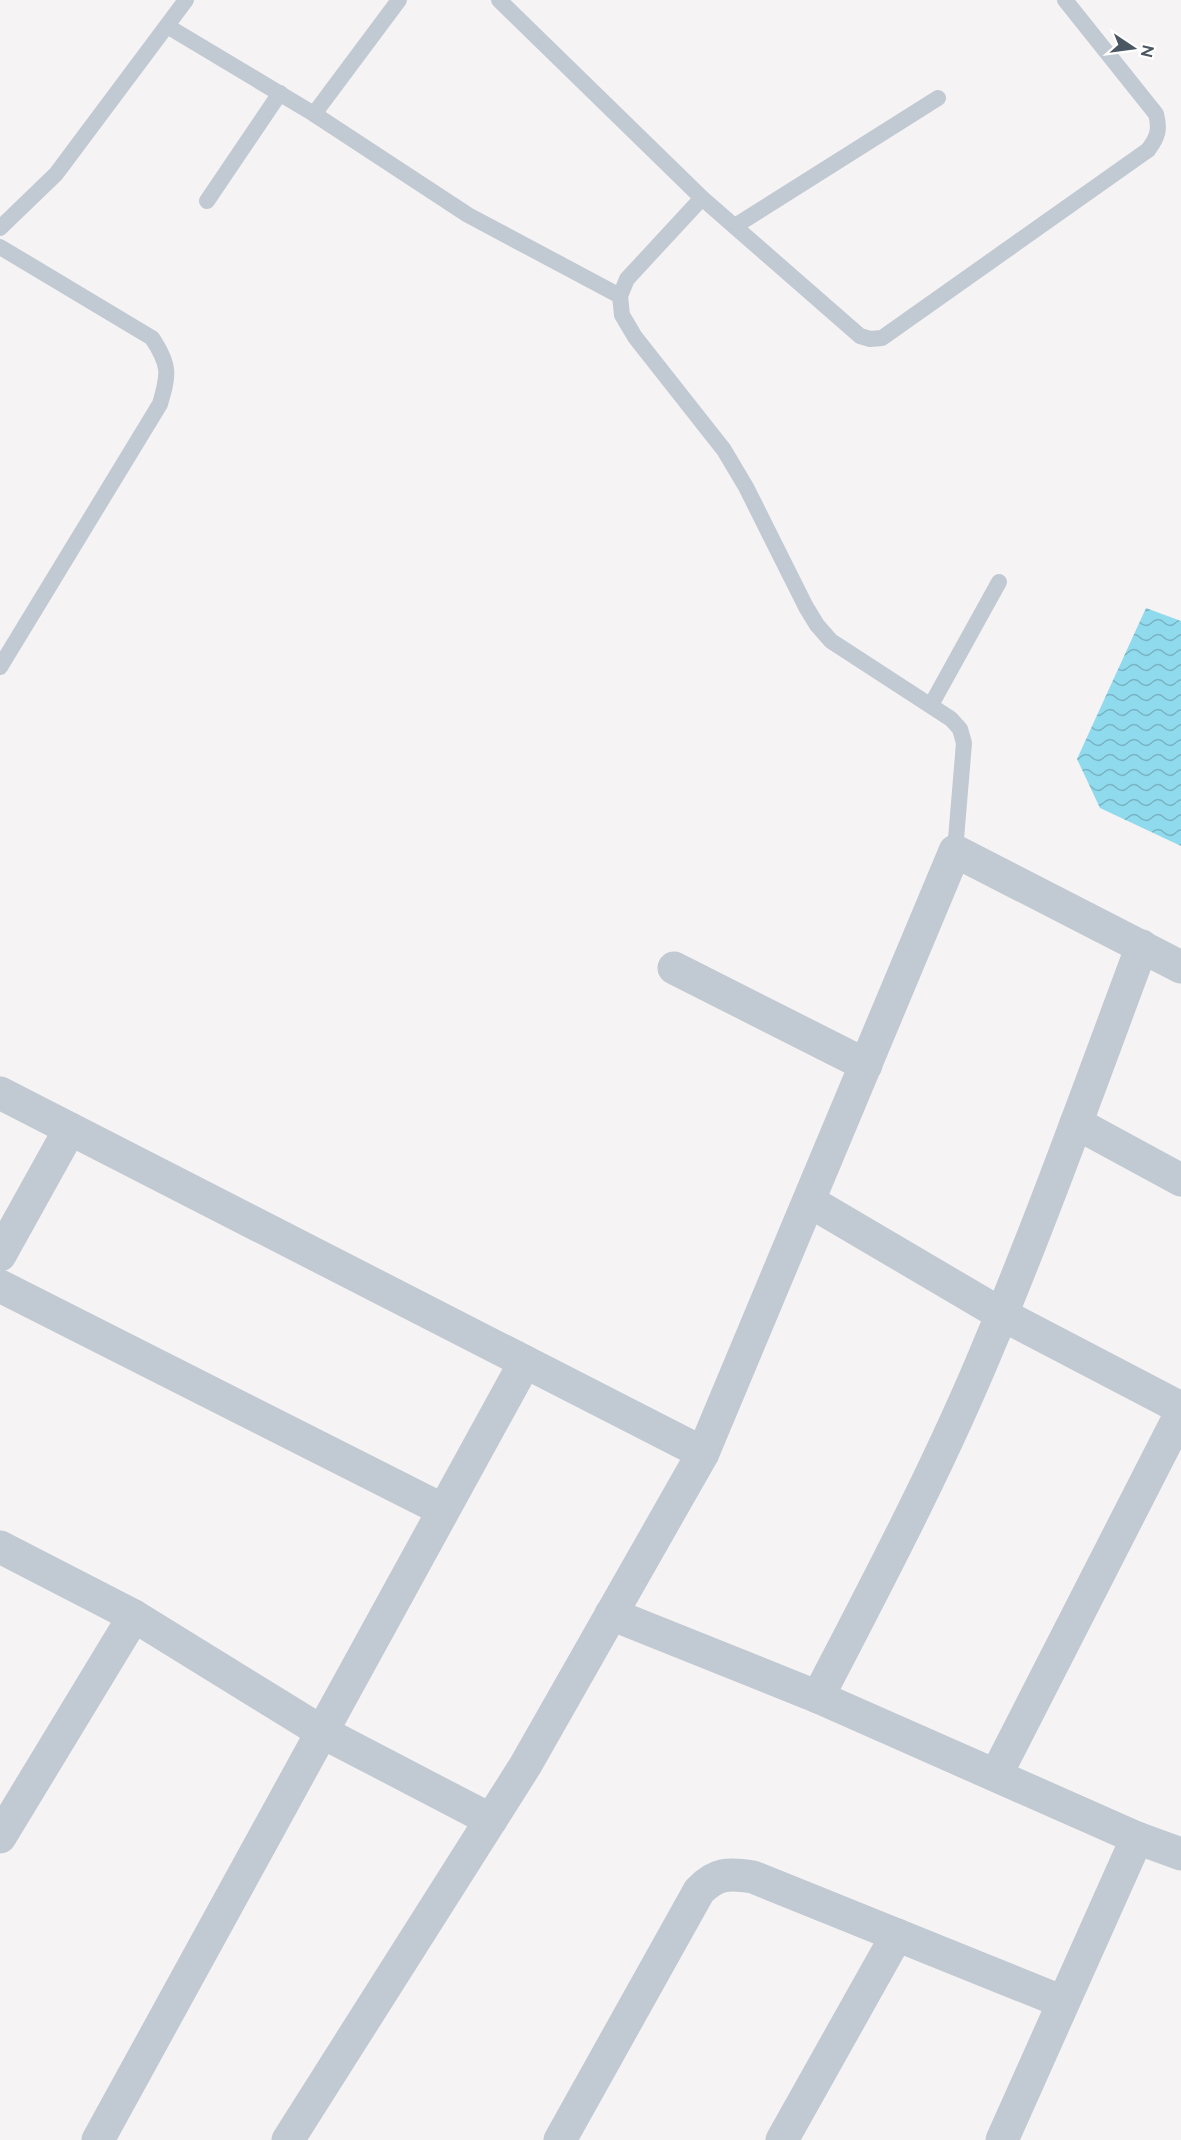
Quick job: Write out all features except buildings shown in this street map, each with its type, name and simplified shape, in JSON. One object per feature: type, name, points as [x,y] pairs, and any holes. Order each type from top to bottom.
[{"type":"street","points":[[288,2140],[525,1766],[704,1453],[955,851],[1181,967]]},
{"type":"street","points":[[819,1697],[912,1515],[1001,1314],[1142,946]]},
{"type":"street","points":[[674,969],[866,1065]]},
{"type":"street","points":[[0,1093],[704,1453]]},
{"type":"street","points":[[1076,1123],[1181,1180]]},
{"type":"street","points":[[0,1255],[70,1129]]},
{"type":"street","points":[[809,1202],[1001,1314],[1181,1408]]},
{"type":"street","points":[[0,1286],[443,1510]]},
{"type":"street","points":[[98,2140],[525,1362]]},
{"type":"street","points":[[996,1775],[1181,1413]]},
{"type":"street","points":[[0,1547],[134,1616],[322,1732],[490,1820]]},
{"type":"street","points":[[611,1614],[819,1697],[1137,1838],[1181,1854]]},
{"type":"street","points":[[0,1837],[134,1616]]},
{"type":"street","points":[[1002,2140],[1137,1838]]},
{"type":"street","points":[[560,2140],[699,1891],[710,1880],[722,1876],[738,1874],[753,1877],[1064,2002]]},
{"type":"street","points":[[782,2140],[897,1935]]},
{"type":"lane","points":[[0,228],[56,174],[186,0]]},
{"type":"lane","points":[[314,114],[399,0]]},
{"type":"lane","points":[[499,0],[702,198],[860,336],[870,339],[882,338],[1148,150],[1156,140],[1159,127],[1156,114],[1065,0]]},
{"type":"lane","points":[[167,26],[314,114],[468,215],[620,296]]},
{"type":"lane","points":[[207,201],[280,93]]},
{"type":"lane","points":[[735,226],[938,98]]},
{"type":"lane","points":[[702,198],[627,279],[620,296],[622,315],[635,337],[724,450],[746,487],[817,625],[831,641],[931,705],[951,719],[960,729],[964,743],[955,851]]},
{"type":"lane","points":[[0,247],[152,338],[164,355],[167,379],[160,404],[0,667]]},
{"type":"lane","points":[[931,705],[999,582]]},
{"type":"water","points":[[1146,608],[1181,621],[1181,846],[1100,808],[1077,759]]}]
